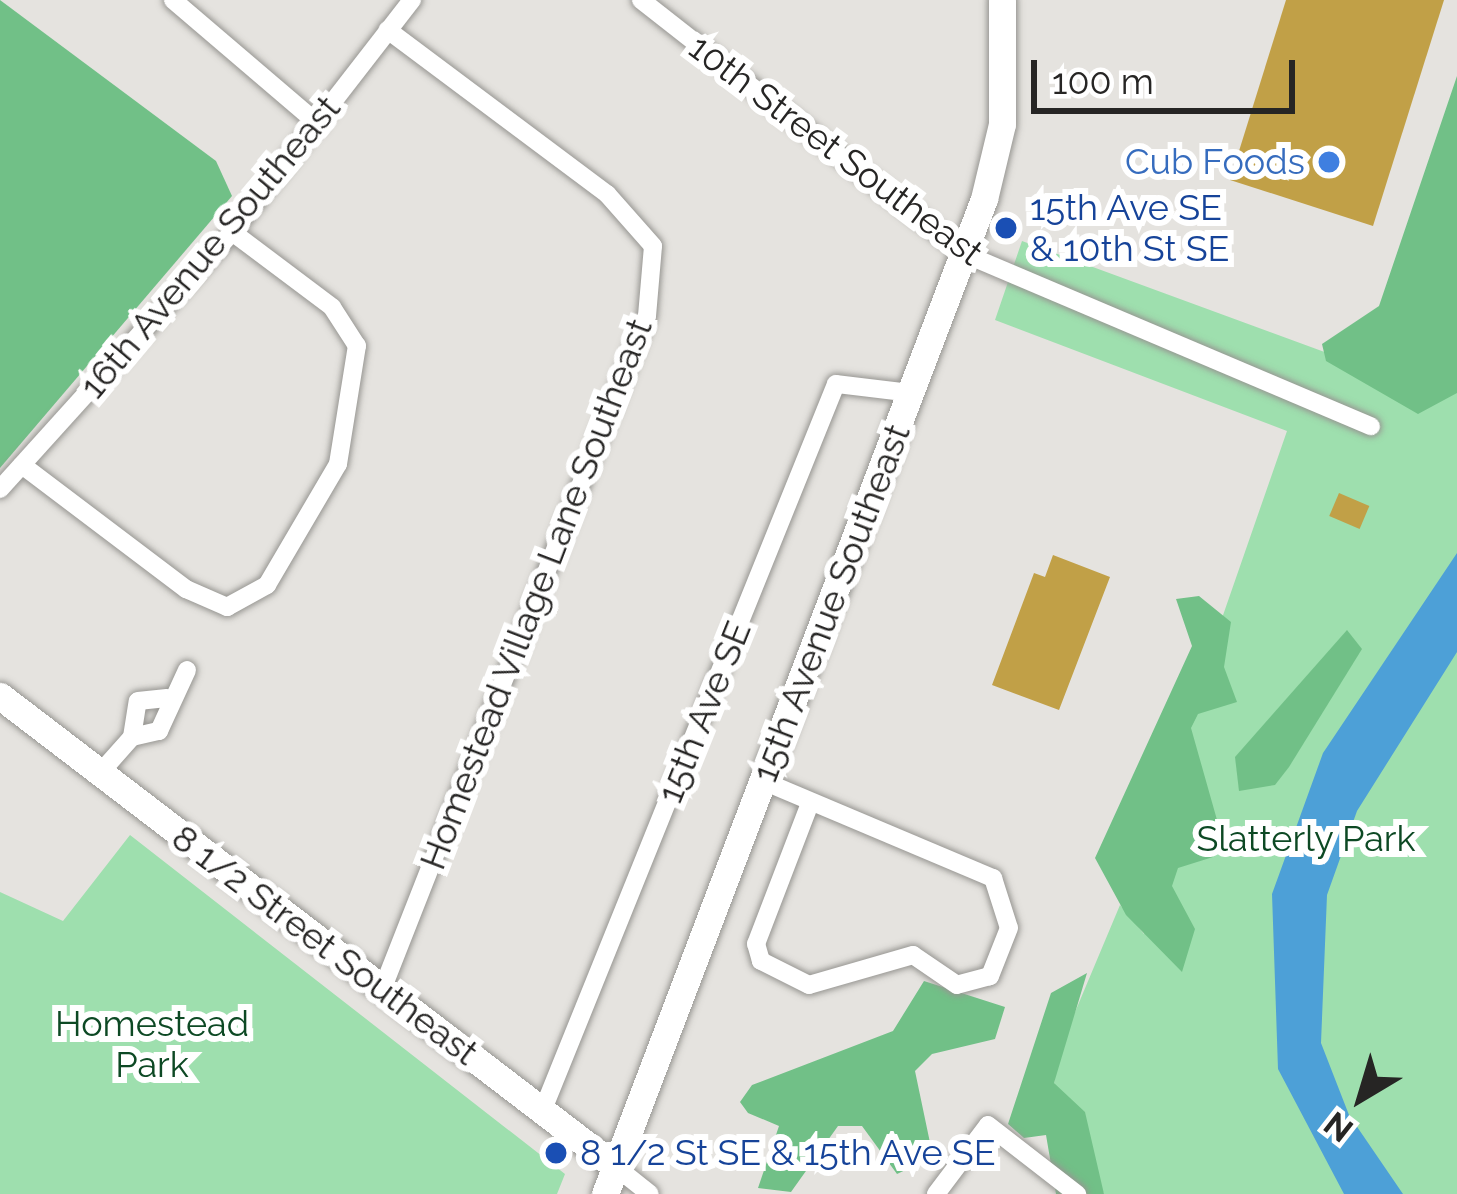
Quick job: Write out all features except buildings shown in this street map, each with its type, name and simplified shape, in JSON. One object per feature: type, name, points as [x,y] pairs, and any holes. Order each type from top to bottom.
[{"type":"main road","name":"15th Avenue Southeast","points":[[610,1181],[965,254],[1002,124],[1002,0]]},
{"type":"main road","name":"8 1/2 Street Southeast","points":[[0,696],[542,1112],[610,1181]]},
{"type":"street","points":[[173,0],[318,124]]},
{"type":"street","name":"16th Avenue Southeast","points":[[0,489],[232,232],[412,0]]},
{"type":"street","name":"10th Street Southeast","points":[[641,0],[965,254],[1371,426]]},
{"type":"street","name":"Homestead Village Lane Southeast","points":[[382,990],[646,316],[653,246],[607,194],[388,30]]},
{"type":"street","points":[[22,465],[187,590],[227,607],[267,584],[338,464],[357,346],[332,307],[232,232]]},
{"type":"street","name":"15th Ave SE","points":[[542,1112],[836,385],[911,393]]},
{"type":"street","points":[[132,737],[159,731],[167,698],[187,670]]},
{"type":"street","points":[[100,773],[132,737],[138,701],[167,698]]},
{"type":"street","points":[[763,782],[809,806],[993,878],[1009,928],[990,976],[957,985],[913,955],[809,986],[761,961],[756,944],[809,806]]},
{"type":"street","points":[[936,1194],[988,1125],[1077,1194]]},
{"type":"street","name":"8 1/2 Street Southeast","points":[[610,1181],[650,1194]]},
{"type":"green space","points":[[0,0],[216,161],[232,196],[0,468]]},
{"type":"green space","points":[[1457,76],[1457,393],[1418,414],[1326,361],[1322,344],[1379,306]]},
{"type":"green space","name":"Slatterly Park","points":[[1457,142],[1457,1194],[1104,1194],[1054,1083],[1057,1055],[1120,905],[1144,934],[1139,857],[1287,431],[995,320],[1022,241],[1379,372]]},
{"type":"green space","points":[[1199,596],[1231,622],[1224,667],[1237,702],[1198,714],[1191,728],[1221,834],[1213,857],[1178,868],[1172,886],[1195,929],[1182,972],[1126,915],[1095,858],[1192,646],[1176,599]]},
{"type":"green space","points":[[1347,630],[1362,649],[1289,767],[1275,785],[1239,791],[1235,757]]},
{"type":"green space","name":"Homestead Park","points":[[130,835],[565,1174],[557,1194],[0,1194],[0,892],[63,921]]},
{"type":"green space","points":[[1087,973],[1054,1083],[1085,1112],[1104,1194],[1056,1194],[1046,1135],[1024,1138],[1008,1124],[1051,993]]},
{"type":"green space","points":[[924,981],[1005,1007],[995,1039],[932,1054],[915,1071],[933,1157],[897,1174],[862,1126],[838,1126],[791,1192],[758,1188],[779,1126],[748,1113],[740,1102],[752,1085],[893,1031]]},
{"type":"water","points":[[1457,553],[1457,652],[1357,811],[1327,895],[1321,1043],[1349,1115],[1403,1194],[1344,1194],[1278,1069],[1272,894],[1323,753]]},
{"type":"place","name":"Cub Foods","points":[[1329,162]]},
{"type":"place","name":"15th Ave SE & 10th St SE","points":[[1006,228]]},
{"type":"place","name":"8 1/2 St SE & 15th Ave SE","points":[[556,1153]]}]
